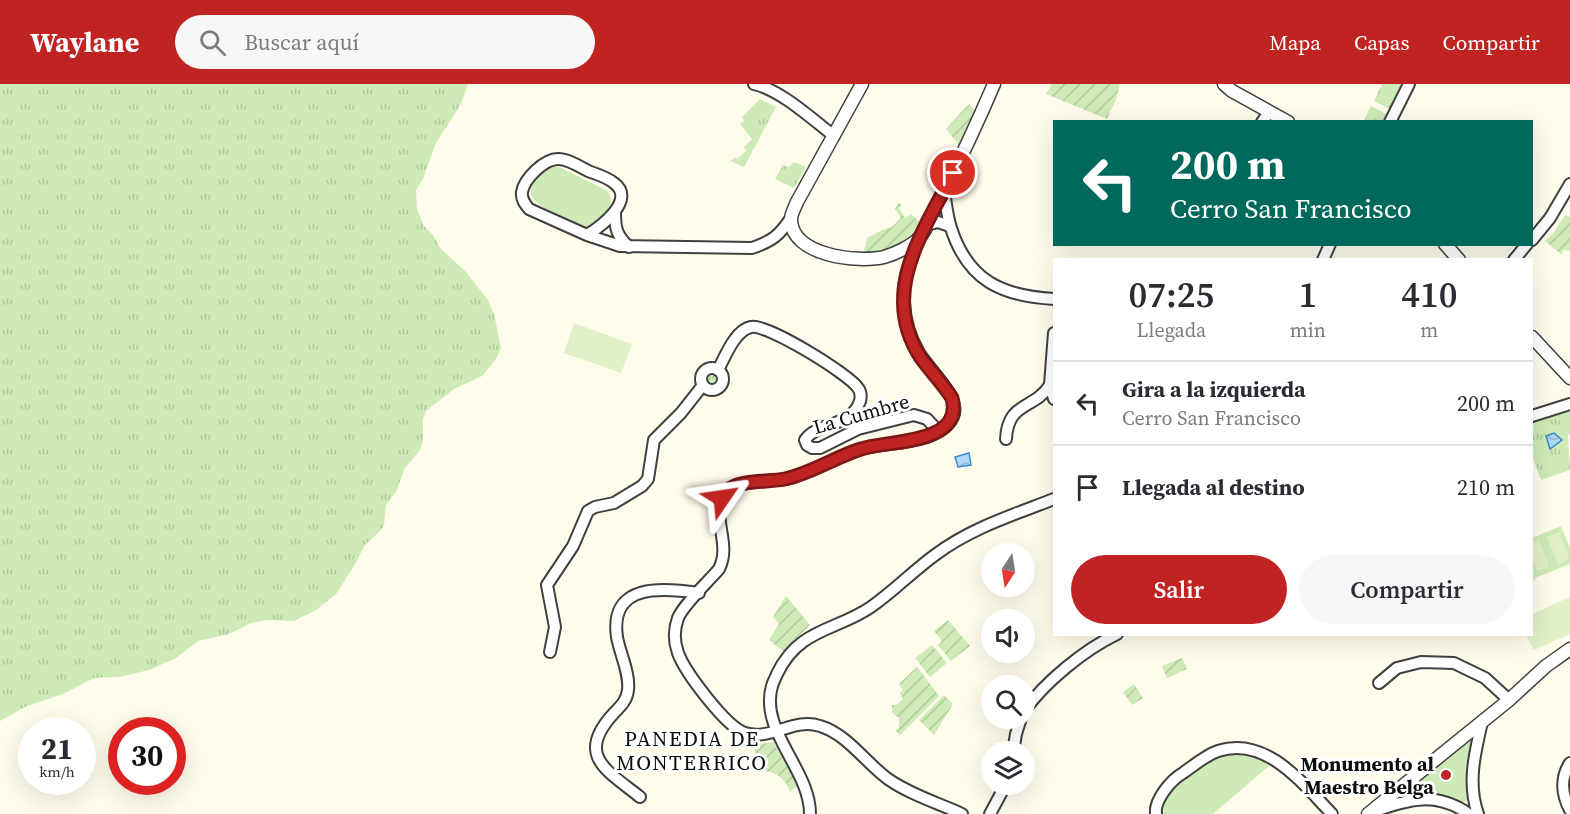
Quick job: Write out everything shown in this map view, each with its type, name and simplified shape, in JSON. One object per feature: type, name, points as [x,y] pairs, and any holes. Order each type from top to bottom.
[{"type":"street","points":[[754,84],[763,86],[795,106],[834,136]]},
{"type":"street","points":[[587,235],[615,213],[620,203],[620,192],[616,183],[568,161],[558,159],[548,162],[528,179],[522,193],[523,201],[529,209],[587,235],[629,247],[752,248],[768,243],[781,234],[791,218],[797,202],[862,84]]},
{"type":"street","points":[[962,814],[887,778],[835,733],[820,726],[805,723],[758,735],[743,733],[731,725],[700,690],[679,656],[675,631],[685,607],[723,562],[725,546],[719,512],[722,498],[730,488],[741,484],[787,479],[814,471],[862,448],[902,443],[930,435],[938,431],[953,416],[955,408],[952,398],[916,348],[908,326],[903,301],[904,286],[907,270],[919,238],[979,120],[994,84]]},
{"type":"street","points":[[1224,84],[1265,117]]},
{"type":"street","points":[[1391,120],[1409,84]]},
{"type":"street","points":[[1533,239],[1550,218],[1570,184]]},
{"type":"street","points":[[944,191],[950,226],[965,257],[976,271],[991,284],[1008,292],[1053,299]]},
{"type":"street","points":[[615,213],[615,228],[619,237],[629,247]]},
{"type":"street","points":[[791,218],[793,228],[810,246],[843,258],[884,257],[901,251],[919,238]]},
{"type":"street","points":[[926,225],[939,222],[950,226]]},
{"type":"street","points":[[1447,246],[1457,258]]},
{"type":"street","points":[[1516,258],[1525,246]]},
{"type":"street","name":"La Cumbre","points":[[718,370],[735,339],[742,332],[748,327],[764,327],[809,352],[860,390],[861,398],[852,415],[809,434],[805,440],[812,448],[820,448],[858,429],[914,415],[927,419],[938,431]]},
{"type":"street","points":[[1533,338],[1570,378]]},
{"type":"street","points":[[1053,346],[1050,385],[1053,396]]},
{"type":"street","points":[[711,368],[718,370],[724,379],[719,388],[712,391],[703,385],[701,378],[704,372],[711,368]]},
{"type":"street","points":[[550,652],[555,627],[547,585],[573,546],[585,516],[595,507],[614,503],[642,486],[648,479],[654,440],[681,413],[703,385]]},
{"type":"street","points":[[1006,439],[1008,422],[1012,415],[1046,391],[1050,385]]},
{"type":"street","points":[[1533,416],[1570,404]]},
{"type":"street","points":[[810,814],[810,799],[806,787],[776,731],[770,704],[771,686],[783,663],[798,645],[821,630],[870,608],[935,555],[957,541],[984,525],[1053,499]]},
{"type":"street","points":[[640,797],[604,768],[595,747],[602,726],[628,695],[629,683],[617,634],[618,619],[622,607],[641,591],[667,588],[699,592]]},
{"type":"street","points":[[1035,698],[1081,657],[1113,636]]},
{"type":"street","points":[[1369,813],[1509,700],[1546,666],[1570,649]]},
{"type":"street","points":[[1379,683],[1397,668],[1421,662],[1454,663],[1485,678],[1509,700]]},
{"type":"street","points":[[1478,814],[1473,795],[1473,775],[1482,722]]},
{"type":"street","points":[[1156,814],[1155,810],[1160,797],[1179,776],[1215,751],[1233,747],[1258,751],[1288,769],[1332,814]]},
{"type":"street","points":[[1570,763],[1562,790],[1570,810]]},
{"type":"street","points":[[990,814],[1000,795]]},
{"type":"street","points":[[1369,813],[1407,800],[1418,799],[1447,803],[1469,814]]},
{"type":"green space","points":[[0,84],[468,84],[461,104],[436,143],[423,179],[416,190],[417,209],[424,226],[441,249],[465,271],[488,300],[494,314],[501,348],[496,359],[482,376],[454,389],[426,411],[420,450],[405,468],[396,492],[386,505],[384,525],[365,545],[336,594],[316,610],[294,621],[268,620],[251,623],[229,634],[198,641],[176,658],[149,670],[119,677],[94,678],[63,694],[27,706],[0,721]]},
{"type":"green space","points":[[1052,84],[1120,84],[1107,119],[1046,94]]},
{"type":"green space","points":[[1382,84],[1409,84],[1395,112],[1374,101]]},
{"type":"green space","points":[[760,99],[776,107],[744,167],[730,161],[736,157],[737,159],[746,151],[744,147],[752,139],[740,124],[744,121],[742,117]]},
{"type":"green space","points":[[969,104],[976,111],[959,145],[946,129]]},
{"type":"green space","points":[[1371,106],[1392,117],[1390,120],[1364,120]]},
{"type":"green space","points":[[794,162],[806,167],[794,188],[775,179],[783,165],[789,167]]},
{"type":"green space","points":[[551,165],[608,191],[611,204],[594,225],[586,227],[579,225],[544,208],[533,199],[531,188],[542,172]]},
{"type":"green space","points":[[899,203],[902,205],[899,208],[905,218],[911,214],[921,223],[895,246],[872,254],[863,254],[867,238],[892,227],[901,218],[895,209]]},
{"type":"green space","points":[[1565,215],[1570,217],[1570,251],[1563,250],[1562,255],[1545,241]]},
{"type":"green space","points":[[574,323],[632,344],[621,373],[564,353]]},
{"type":"green space","points":[[712,368],[720,371],[723,379],[720,387],[712,390],[704,387],[701,379],[704,371]]},
{"type":"green space","points":[[1570,409],[1568,436],[1570,470],[1541,480],[1533,459],[1533,422]]},
{"type":"green space","points":[[1561,526],[1570,548],[1570,564],[1533,581],[1533,538]]},
{"type":"green space","points":[[1559,532],[1570,559],[1558,564],[1547,537]]},
{"type":"green space","points":[[1539,540],[1549,567],[1537,571],[1533,561],[1533,543]]},
{"type":"green space","points":[[786,596],[810,625],[783,651],[769,640],[779,624],[773,617]]},
{"type":"green space","points":[[1570,597],[1570,634],[1534,650],[1527,636],[1533,636],[1533,614]]},
{"type":"green space","points":[[948,620],[970,646],[951,661],[938,645],[942,641],[934,631]]},
{"type":"green space","points":[[932,645],[947,663],[930,677],[915,658]]},
{"type":"green space","points":[[1182,658],[1187,669],[1167,678],[1162,666]]},
{"type":"green space","points":[[917,667],[939,696],[900,735],[895,730],[899,728],[899,718],[892,713],[892,705],[896,705],[903,699],[900,693],[903,690],[899,684]]},
{"type":"green space","points":[[1134,684],[1143,698],[1132,705],[1123,692]]},
{"type":"green space","points":[[944,695],[953,704],[934,735],[919,720]]},
{"type":"green space","points":[[1468,740],[1473,743],[1467,801],[1458,803],[1440,795],[1414,793],[1412,785]]},
{"type":"green space","points":[[773,742],[798,785],[790,792],[780,777],[772,772],[762,771],[761,758],[755,757],[755,745]]},
{"type":"green space","points":[[1234,751],[1262,757],[1270,765],[1213,814],[1163,814],[1169,794],[1181,778],[1208,760]]},
{"type":"water","points":[[1554,433],[1562,440],[1550,449],[1546,436]]},
{"type":"water","points":[[969,453],[971,465],[958,467],[955,457]]},
{"type":"place","name":"Monumento al Maestro Belga","points":[[1446,775]]},
{"type":"district","name":"PANEDIA DE MONTERRICO","points":[[692,751]]},
{"type":"route","points":[[722,498],[730,488],[741,484],[787,479],[814,471],[862,448],[902,443],[930,435],[948,423],[953,416],[955,408],[952,398],[916,348],[908,326],[903,301],[907,270],[919,238],[953,173]]}]
